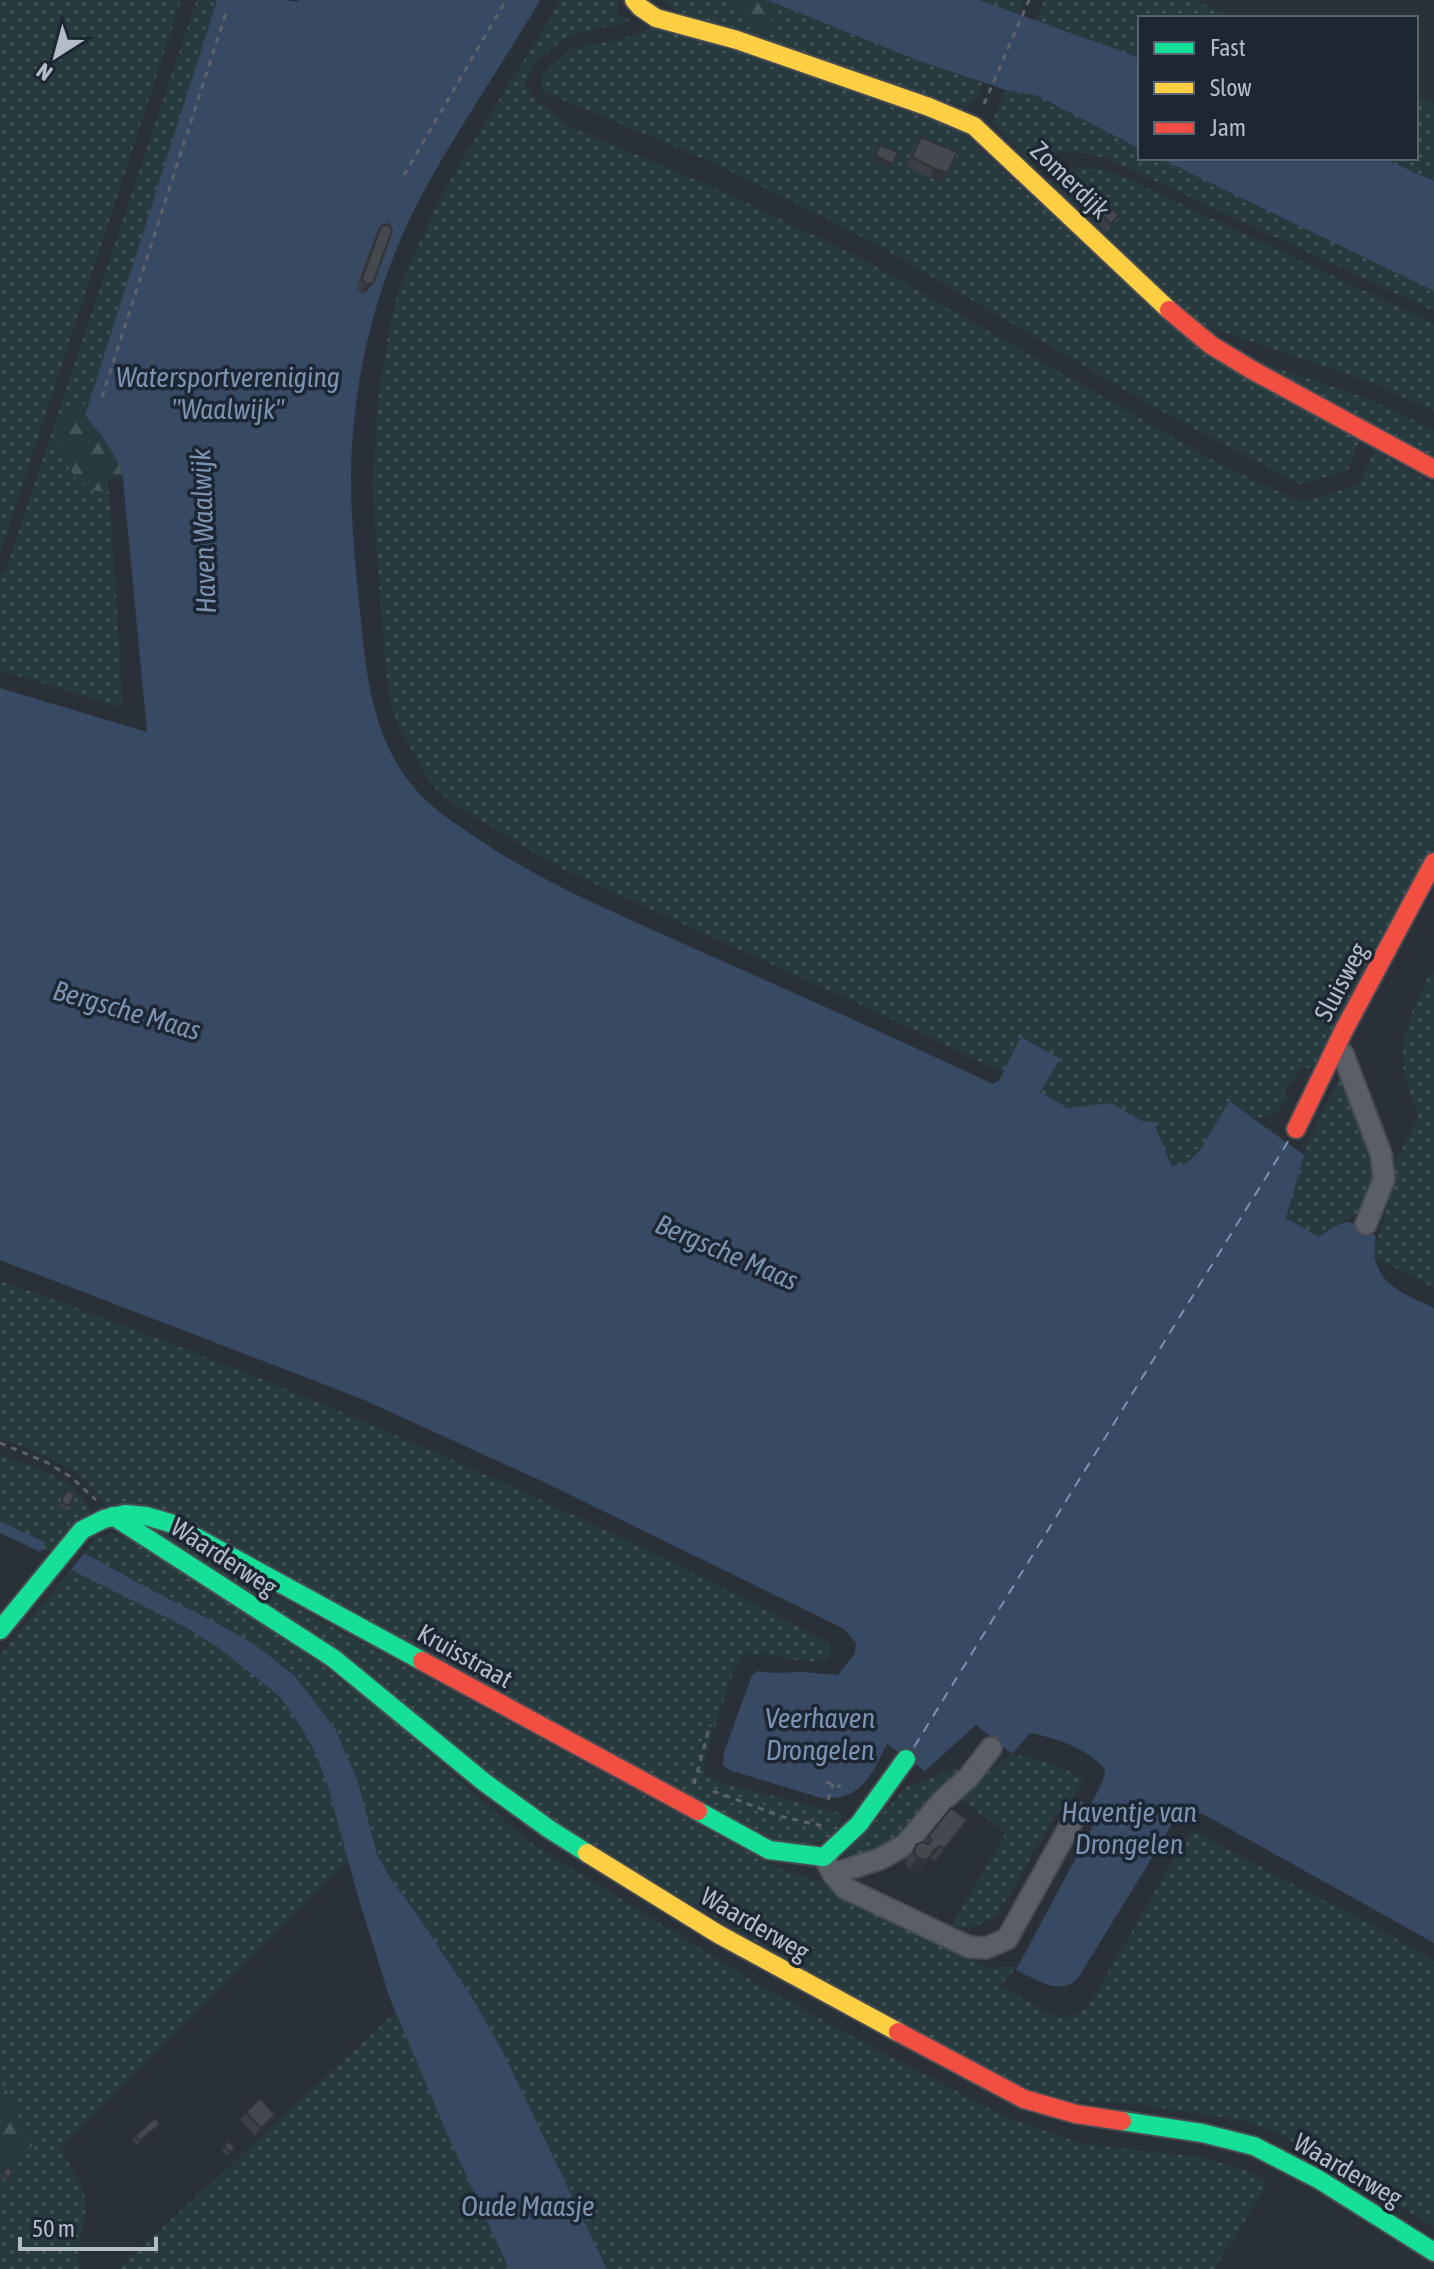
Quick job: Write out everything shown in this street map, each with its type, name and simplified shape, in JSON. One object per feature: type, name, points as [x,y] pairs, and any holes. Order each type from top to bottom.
[{"type":"street","name":"Zomerdijk","points":[[634,0],[656,18],[737,40],[929,107],[974,126],[1174,315],[1211,345],[1434,469]]},
{"type":"street","name":"Sluisweg","points":[[1296,1129],[1434,862]]},
{"type":"street","points":[[1335,1051],[1343,1054],[1381,1154],[1384,1179],[1366,1224]]},
{"type":"street","name":"Kruisstraat","points":[[0,1630],[82,1530],[113,1516],[146,1514],[170,1523],[746,1839],[769,1850],[828,1865],[880,1859],[905,1845],[943,1800],[968,1778],[991,1748]]},
{"type":"street","name":"Waarderweg","points":[[113,1516],[333,1658],[484,1782],[549,1829],[718,1934],[1024,2099],[1076,2114],[1202,2133],[1254,2146],[1318,2179],[1434,2252]]},
{"type":"street","points":[[906,1759],[867,1817],[828,1865],[845,1888],[969,1947],[986,1948],[1007,1939],[1077,1813]]},
{"type":"path","points":[[404,175],[506,0]]},
{"type":"path","points":[[986,100],[1029,0]]},
{"type":"path","points":[[102,397],[226,13]]},
{"type":"path","points":[[0,1443],[46,1462],[71,1477],[113,1516]]},
{"type":"path","points":[[694,1784],[710,1725]]},
{"type":"path","points":[[826,1782],[841,1787]]},
{"type":"path","points":[[828,1800],[833,1784]]},
{"type":"path","points":[[709,1789],[783,1817],[854,1832]]},
{"type":"green space","points":[[0,0],[181,0],[0,553]]},
{"type":"green space","points":[[197,0],[217,0],[89,404],[75,405],[60,419],[58,441],[70,470],[97,491],[109,492],[123,708],[0,670],[0,573],[5,573]]},
{"type":"green space","points":[[561,0],[619,0],[617,14],[630,21],[567,36],[533,63],[525,86],[533,98],[570,127],[728,194],[862,259],[1216,462],[1300,502],[1358,485],[1375,450],[1434,485],[1434,846],[1312,1069],[1303,1067],[1283,1092],[1288,1097],[1277,1111],[1254,1120],[1228,1101],[1201,1149],[1187,1163],[1172,1167],[1152,1122],[1142,1121],[1111,1103],[1068,1108],[1039,1092],[1060,1059],[1022,1037],[1003,1072],[998,1070],[569,872],[451,802],[431,784],[399,727],[386,672],[373,478],[378,401],[390,325],[399,290],[434,211]]},
{"type":"green space","points":[[663,0],[730,0],[739,10],[779,12],[781,6],[982,83],[977,97],[967,108],[678,14]]},
{"type":"green space","points":[[730,0],[767,0],[781,6],[765,31]]},
{"type":"green space","points":[[979,0],[1024,0],[1018,15]]},
{"type":"green space","points":[[1044,0],[1194,0],[1230,16],[1138,16],[1138,57],[1036,21]]},
{"type":"green space","points":[[653,28],[736,49],[961,132],[1031,197],[1359,440],[1348,470],[1300,484],[1156,408],[885,249],[826,218],[714,163],[542,91],[542,75],[570,49],[618,40]]},
{"type":"green space","points":[[1006,90],[1038,96],[1138,148],[1138,160],[1163,160],[1434,291],[1434,311],[1109,159],[1069,152],[1050,154],[1031,163],[992,122]]},
{"type":"green space","points":[[1418,97],[1434,104],[1434,181],[1387,160],[1418,160]]},
{"type":"green space","points":[[1064,170],[1105,170],[1132,181],[1434,324],[1434,412],[1376,384],[1197,323],[1047,179]]},
{"type":"green space","points":[[1251,359],[1370,400],[1434,430],[1434,461]]},
{"type":"green space","points":[[89,404],[85,415],[114,452],[123,477],[108,478],[109,492],[96,491],[84,484],[73,473],[59,444],[58,430],[62,417],[72,408]]},
{"type":"green space","points":[[1434,969],[1434,1288],[1376,1257],[1374,1248],[1384,1221],[1392,1183],[1391,1170],[1419,1115],[1405,1077],[1404,1045],[1415,1005]]},
{"type":"green space","points":[[1341,1075],[1377,1158],[1375,1186],[1357,1213],[1319,1237],[1285,1217],[1303,1154]]},
{"type":"green space","points":[[0,1281],[210,1359],[416,1444],[620,1537],[819,1638],[831,1647],[830,1655],[824,1662],[761,1654],[741,1656],[706,1753],[704,1773],[715,1781],[843,1814],[836,1834],[809,1845],[785,1845],[629,1765],[107,1509],[86,1481],[61,1463],[0,1438]]},
{"type":"green space","points":[[0,1455],[64,1482],[91,1511],[55,1554],[42,1549],[45,1543],[0,1521]]},
{"type":"green space","points":[[111,1533],[129,1539],[287,1639],[386,1714],[529,1842],[759,1985],[1006,2117],[1079,2143],[1204,2158],[1247,2171],[1268,2183],[1214,2269],[607,2269],[502,2050],[471,1996],[377,1854],[358,1782],[336,1730],[295,1676],[254,1644],[84,1553],[94,1539]]},
{"type":"green space","points":[[167,1537],[776,1867],[829,1883],[985,1968],[1018,1966],[1000,1985],[1063,2019],[1088,2007],[1187,1837],[1194,1832],[1386,1933],[1434,1961],[1434,2227],[1284,2136],[1243,2120],[1127,2103],[1061,2102],[992,2079],[579,1838]]},
{"type":"green space","points":[[71,1570],[185,1627],[219,1648],[280,1697],[317,1756],[349,1860],[60,2149],[78,2180],[85,2200],[78,2253],[81,2269],[0,2269],[0,2170],[32,2145],[0,2078],[0,1656]]},
{"type":"green space","points":[[1012,1754],[1049,1763],[1083,1780],[1068,1807],[1055,1814],[995,1916],[978,1925],[959,1928],[952,1925],[1006,1833],[959,1797]]},
{"type":"green space","points":[[968,1768],[895,1845],[856,1859],[844,1855],[908,1786],[942,1772]]},
{"type":"green space","points":[[396,2012],[509,2269],[118,2269]]},
{"type":"green space","points":[[0,2078],[33,2145],[0,2170]]},
{"type":"water","points":[[217,0],[540,0],[448,149],[404,232],[390,265],[369,333],[356,404],[352,440],[352,509],[365,658],[381,729],[390,751],[418,792],[457,825],[551,882],[993,1084],[999,1080],[1021,1037],[1060,1059],[1040,1092],[1068,1108],[1111,1103],[1142,1121],[1153,1122],[1172,1166],[1187,1163],[1201,1149],[1229,1101],[1304,1155],[1286,1218],[1319,1237],[1347,1222],[1376,1236],[1376,1264],[1381,1274],[1398,1290],[1434,1308],[1434,1943],[1203,1814],[1185,1810],[1176,1814],[1078,1978],[1064,1986],[1056,1986],[1032,1978],[1016,1970],[1096,1820],[1085,1812],[1100,1786],[1105,1769],[1089,1755],[1061,1741],[1030,1733],[1012,1754],[976,1725],[925,1771],[887,1744],[863,1784],[835,1798],[821,1798],[729,1770],[723,1765],[724,1752],[752,1675],[758,1671],[838,1675],[855,1653],[856,1643],[844,1629],[548,1484],[362,1399],[0,1260],[0,688],[147,732],[122,469],[85,415]]},
{"type":"water","points":[[767,0],[979,0],[1138,57],[1138,148],[1038,96],[1006,90],[914,59]]},
{"type":"water","points":[[1163,160],[1387,160],[1434,181],[1434,291]]},
{"type":"water","points":[[0,1521],[46,1543],[40,1552],[0,1533]]},
{"type":"water","name":"Oude Maasje","points":[[84,1553],[254,1644],[295,1676],[336,1730],[358,1782],[377,1854],[471,1996],[502,2050],[607,2269],[509,2269],[389,1996],[329,1790],[317,1756],[301,1727],[280,1697],[219,1648],[185,1627],[71,1570]]},
{"type":"building","points":[[921,137],[957,152],[948,173],[912,157]]},
{"type":"building","points":[[880,145],[898,152],[893,164],[875,156]]},
{"type":"building","points":[[1093,191],[1119,215],[1111,224],[1085,199]]},
{"type":"building","points":[[389,224],[392,231],[373,283],[366,285],[362,279],[381,226]]},
{"type":"building","points":[[67,1490],[75,1494],[69,1506],[61,1502]]},
{"type":"building","points":[[951,1808],[967,1820],[944,1849],[940,1846],[924,1860],[917,1858],[914,1852],[916,1845],[922,1842],[929,1844],[932,1840],[928,1837]]},
{"type":"building","points":[[260,2098],[275,2115],[261,2128],[246,2112]]},
{"type":"building","points":[[155,2118],[160,2124],[140,2141],[135,2136]]},
{"type":"building","points":[[229,2141],[235,2148],[230,2152],[224,2146]]},
{"type":"building","points":[[8,2167],[13,2173],[8,2178],[2,2172]]},
{"type":"ferry route","points":[[914,1747],[1289,1140]]},
{"type":"traffic: fast","points":[[0,1630],[82,1530],[104,1519],[125,1514],[170,1523],[422,1661]]},
{"type":"traffic: fast","points":[[113,1516],[333,1658],[484,1782],[587,1853]]},
{"type":"traffic: fast","points":[[698,1811],[769,1850],[824,1857],[859,1824],[906,1759]]},
{"type":"traffic: fast","points":[[1122,2121],[1202,2133],[1254,2146],[1318,2179],[1434,2252]]},
{"type":"traffic: slow","points":[[634,0],[656,18],[737,40],[929,107],[974,126],[1169,310]]},
{"type":"traffic: slow","points":[[587,1853],[718,1934],[898,2032]]},
{"type":"traffic: jam","points":[[1169,310],[1211,345],[1252,370],[1434,469]]},
{"type":"traffic: jam","points":[[1296,1129],[1344,1030],[1434,862]]},
{"type":"traffic: jam","points":[[422,1661],[698,1811]]},
{"type":"traffic: jam","points":[[898,2032],[1024,2099],[1076,2114],[1122,2121]]},
{"type":"water label","name":"Watersportvereniging \"Waalwijk\"","points":[[228,393]]},
{"type":"water label","name":"Haven Waalwijk","points":[[203,531]]},
{"type":"water label","name":"Bergsche Maas","points":[[127,1010]]},
{"type":"water label","name":"Bergsche Maas","points":[[727,1252]]},
{"type":"water label","name":"Veerhaven Drongelen","points":[[820,1734]]},
{"type":"water label","name":"Haventje van Drongelen","points":[[1129,1828]]}]
